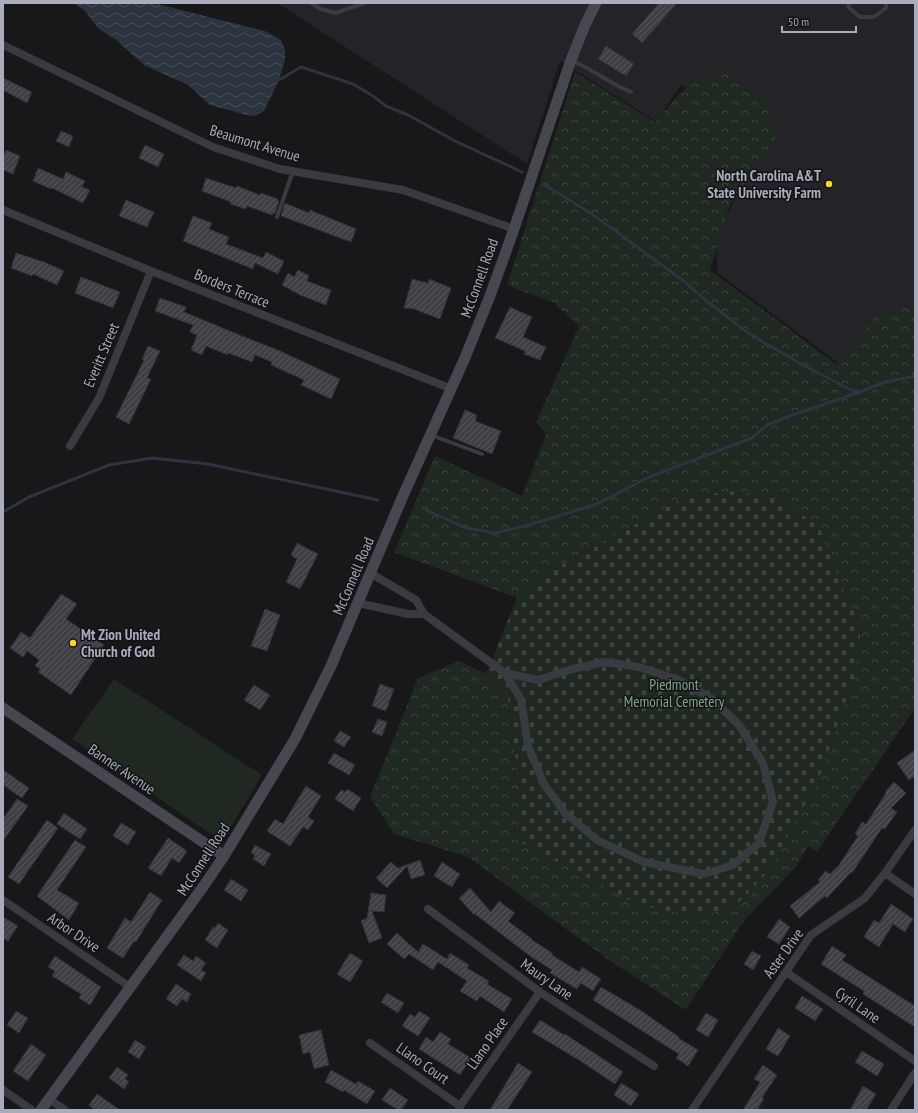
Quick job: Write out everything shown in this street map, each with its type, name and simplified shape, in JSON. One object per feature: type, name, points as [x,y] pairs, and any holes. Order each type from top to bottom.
[{"type":"street","name":"McConnell Road","points":[[41,1110],[189,907],[224,856],[295,739],[328,672],[370,573],[452,389],[490,296],[571,60],[585,25],[596,3]]},
{"type":"street","name":"Beaumont Avenue","points":[[3,45],[213,147],[280,169],[402,190],[514,229]]},
{"type":"street","name":"Borders Terrace","points":[[3,210],[151,271],[452,389]]},
{"type":"street","name":"Everitt Street","points":[[70,446],[98,398],[151,271]]},
{"type":"street","points":[[370,573],[416,600],[424,614],[505,673],[521,699],[528,746],[544,784],[565,813],[598,840],[644,862],[704,874],[733,866],[758,843],[773,802],[763,763],[739,725],[712,699],[679,680],[639,667],[605,662],[572,669],[538,680],[505,673]]},
{"type":"street","points":[[358,603],[408,614],[424,614]]},
{"type":"street","name":"Banner Avenue","points":[[3,708],[224,856]]},
{"type":"street","name":"Aster Drive","points":[[692,1110],[812,935],[865,898],[885,873],[915,830]]},
{"type":"street","points":[[885,873],[915,894]]},
{"type":"street","name":"Arbor Drive","points":[[3,900],[130,987]]},
{"type":"street","name":"Maury Lane","points":[[428,909],[540,992],[654,1066]]},
{"type":"street","name":"Cyril Lane","points":[[786,972],[915,1061]]},
{"type":"street","name":"Llano Place","points":[[460,1108],[540,992]]},
{"type":"street","name":"Llano Court","points":[[370,1043],[460,1108]]},
{"type":"street","points":[[891,1110],[915,1074]]},
{"type":"street","points":[[3,1090],[32,1110]]},
{"type":"street","points":[[49,1099],[65,1110]]},
{"type":"lane","points":[[311,3],[321,9],[335,13],[365,3]]},
{"type":"lane","points":[[848,3],[849,8],[860,17],[874,18],[886,8],[886,3]]},
{"type":"lane","points":[[571,60],[585,66],[617,87],[631,92]]},
{"type":"lane","points":[[277,217],[293,171]]},
{"type":"lane","points":[[431,435],[482,454]]},
{"type":"shaded area","name":"North Carolina A&T State University Farm","points":[[277,3],[915,3],[915,322],[856,376],[718,273],[716,238],[767,132],[681,85],[656,121],[560,61],[527,164]]},
{"type":"green space","points":[[575,72],[655,122],[681,92],[698,80],[724,73],[767,102],[776,137],[730,204],[710,270],[836,364],[873,319],[903,308],[915,307],[915,708],[817,852],[808,846],[796,867],[743,922],[686,1010],[613,963],[468,857],[394,834],[370,797],[418,678],[459,661],[486,674],[508,699],[522,806],[518,841],[572,869],[683,914],[709,914],[737,904],[861,627],[841,585],[680,500],[560,566],[517,598],[394,552],[435,456],[522,496],[546,434],[536,422],[579,326],[554,303],[507,285]]},
{"type":"green space","name":"Piedmont Memorial Cemetery","points":[[729,491],[778,499],[819,526],[841,585],[861,627],[855,674],[818,781],[767,873],[737,904],[709,914],[683,914],[639,905],[518,841],[522,806],[508,699],[486,674],[517,598],[560,566],[680,500]]},
{"type":"green space","points":[[114,679],[262,775],[226,835],[215,837],[72,739]]},
{"type":"water","points":[[74,3],[153,3],[265,31],[281,40],[285,50],[285,59],[279,80],[264,111],[254,116],[210,105],[188,85],[144,65],[116,40],[98,28],[85,11]]},
{"type":"building","points":[[659,3],[677,3],[642,43],[632,34]]},
{"type":"building","points":[[606,46],[634,64],[626,76],[598,59]]},
{"type":"building","points":[[3,78],[32,92],[27,103],[3,90]]},
{"type":"building","points":[[61,131],[73,136],[69,147],[56,141]]},
{"type":"building","points":[[145,145],[164,154],[158,167],[139,158]]},
{"type":"building","points":[[6,150],[20,156],[13,174],[3,170],[3,158]]},
{"type":"building","points":[[38,168],[63,179],[66,172],[85,181],[82,187],[90,190],[83,203],[52,188],[51,189],[33,181]]},
{"type":"building","points":[[206,178],[278,199],[277,200],[279,201],[275,213],[272,215],[247,206],[246,209],[230,204],[231,202],[202,191]]},
{"type":"building","points":[[126,200],[154,212],[147,227],[119,216]]},
{"type":"building","points":[[285,203],[309,213],[310,210],[356,229],[351,242],[281,216]]},
{"type":"building","points":[[193,216],[212,223],[209,229],[229,237],[226,244],[263,258],[266,252],[284,261],[278,274],[255,263],[253,269],[183,241]]},
{"type":"building","points":[[16,253],[44,262],[64,271],[57,285],[33,274],[32,276],[11,268]]},
{"type":"building","points":[[298,270],[309,276],[307,281],[331,290],[326,305],[300,295],[282,285],[288,273],[294,277]]},
{"type":"building","points":[[81,277],[120,292],[113,308],[75,293]]},
{"type":"building","points":[[412,279],[428,283],[429,279],[451,288],[440,319],[414,309],[404,308]]},
{"type":"building","points":[[160,298],[186,307],[184,312],[278,350],[340,379],[331,399],[301,385],[304,380],[271,365],[272,362],[255,355],[252,362],[228,353],[228,355],[206,346],[202,355],[191,350],[197,335],[190,332],[193,325],[155,311]]},
{"type":"building","points":[[510,307],[532,317],[523,337],[546,347],[540,360],[524,354],[525,351],[495,338]]},
{"type":"building","points":[[148,346],[160,351],[147,378],[151,379],[129,424],[116,417],[144,360],[142,359]]},
{"type":"building","points":[[465,410],[477,415],[475,421],[501,431],[492,454],[453,438]]},
{"type":"building","points":[[297,543],[318,554],[300,589],[286,582],[297,559],[291,555]]},
{"type":"building","name":"Mt Zion United Church of God","points":[[61,594],[77,604],[66,619],[104,645],[71,695],[38,672],[40,669],[35,666],[39,660],[27,651],[23,657],[10,648],[21,632],[30,638]]},
{"type":"building","points":[[265,609],[280,615],[267,651],[251,646]]},
{"type":"building","points":[[380,684],[394,689],[386,711],[372,706]]},
{"type":"building","points":[[254,685],[270,695],[260,710],[244,700]]},
{"type":"building","points":[[378,719],[387,722],[382,736],[372,732]]},
{"type":"building","points":[[340,731],[351,737],[344,747],[334,741]]},
{"type":"building","points":[[915,750],[915,776],[909,780],[897,763]]},
{"type":"building","points":[[334,753],[355,765],[349,775],[328,763]]},
{"type":"building","points":[[3,770],[29,788],[22,798],[3,785]]},
{"type":"building","points":[[894,782],[906,793],[891,808],[897,812],[885,829],[882,828],[852,873],[851,872],[827,898],[825,896],[799,918],[790,906],[820,882],[818,880],[826,871],[830,874],[839,865],[858,836],[855,834],[862,822],[866,824],[886,793],[885,792]]},
{"type":"building","points":[[306,786],[321,796],[308,817],[314,821],[308,830],[303,827],[290,846],[267,831],[275,819],[283,824]]},
{"type":"building","points":[[347,789],[361,798],[353,811],[335,799],[341,790],[345,792]]},
{"type":"building","points":[[17,799],[28,806],[3,841],[3,819]]},
{"type":"building","points":[[64,813],[87,829],[80,839],[57,824]]},
{"type":"building","points":[[47,820],[58,828],[19,884],[8,877]]},
{"type":"building","points":[[121,823],[136,832],[128,845],[113,836]]},
{"type":"building","points":[[168,838],[187,851],[179,863],[172,858],[161,876],[148,868]]},
{"type":"building","points":[[75,840],[86,847],[57,890],[79,903],[69,920],[37,896]]},
{"type":"building","points":[[255,845],[271,854],[264,866],[253,859],[255,855],[251,853]]},
{"type":"building","points":[[420,860],[425,875],[411,879],[407,866],[387,888],[376,878],[391,862],[398,868]]},
{"type":"building","points":[[442,862],[460,874],[452,887],[434,876]]},
{"type":"building","points":[[231,879],[248,890],[241,901],[224,890]]},
{"type":"building","points":[[470,888],[491,912],[499,901],[515,913],[508,921],[532,940],[552,953],[552,955],[579,972],[582,967],[601,979],[593,991],[581,983],[577,989],[550,973],[552,970],[530,956],[475,914],[474,915],[459,898]]},
{"type":"building","points":[[150,892],[162,900],[136,942],[134,941],[123,958],[107,948],[125,918],[131,922]]},
{"type":"building","points":[[371,893],[386,895],[384,912],[372,911],[382,938],[369,943],[361,921],[367,918]]},
{"type":"building","points":[[891,904],[913,919],[905,932],[893,924],[879,947],[864,937],[874,920],[879,923]]},
{"type":"building","points":[[3,917],[18,926],[8,941],[3,938]]},
{"type":"building","points":[[779,919],[790,927],[779,944],[767,937]]},
{"type":"building","points":[[218,923],[228,930],[217,948],[205,940],[213,927],[215,928]]},
{"type":"building","points":[[397,933],[418,952],[423,944],[447,959],[450,953],[469,965],[467,968],[489,981],[487,984],[512,999],[504,1012],[480,996],[477,1001],[460,991],[467,981],[438,962],[433,970],[409,954],[404,959],[387,944]]},
{"type":"building","points":[[832,946],[846,955],[842,960],[915,1006],[915,1027],[863,994],[864,991],[821,964]]},
{"type":"building","points":[[752,951],[761,956],[753,970],[744,964]]},
{"type":"building","points":[[350,953],[363,961],[350,982],[337,974]]},
{"type":"building","points":[[184,955],[193,961],[196,956],[206,963],[201,970],[206,973],[201,981],[177,965]]},
{"type":"building","points":[[55,956],[101,987],[90,1005],[79,998],[81,994],[52,976],[55,971],[48,967]]},
{"type":"building","points":[[176,984],[191,994],[187,1002],[182,999],[177,1006],[166,999]]},
{"type":"building","points":[[601,987],[640,1010],[679,1037],[678,1038],[698,1050],[688,1066],[676,1058],[679,1054],[593,1000]]},
{"type":"building","points":[[387,993],[404,1003],[398,1013],[381,1002]]},
{"type":"building","points":[[802,996],[823,1009],[815,1021],[795,1008]]},
{"type":"building","points":[[16,1011],[28,1018],[19,1033],[7,1025]]},
{"type":"building","points":[[419,1011],[430,1018],[418,1036],[402,1026],[410,1014],[415,1017]]},
{"type":"building","points":[[706,1013],[718,1020],[708,1037],[696,1030]]},
{"type":"building","points":[[540,1020],[564,1035],[565,1034],[623,1072],[615,1084],[579,1060],[532,1032]]},
{"type":"building","points":[[778,1028],[790,1036],[778,1056],[766,1049]]},
{"type":"building","points":[[321,1030],[329,1065],[314,1069],[310,1052],[303,1054],[299,1035]]},
{"type":"building","points":[[440,1032],[451,1039],[448,1044],[471,1058],[460,1075],[419,1049],[426,1037],[433,1042]]},
{"type":"building","points":[[135,1040],[146,1047],[139,1059],[128,1052]]},
{"type":"building","points":[[31,1044],[46,1055],[28,1081],[13,1071]]},
{"type":"building","points":[[862,1051],[884,1064],[877,1076],[855,1062]]},
{"type":"building","points":[[518,1063],[532,1072],[507,1110],[490,1110]]},
{"type":"building","points":[[763,1065],[777,1075],[762,1098],[764,1099],[757,1110],[743,1110],[760,1082],[754,1079]]},
{"type":"building","points":[[117,1067],[128,1075],[125,1079],[129,1082],[124,1089],[109,1078]]},
{"type":"building","points":[[331,1070],[356,1084],[358,1081],[375,1091],[367,1104],[344,1090],[343,1092],[325,1082]]},
{"type":"building","points":[[621,1083],[639,1094],[631,1106],[614,1095]]},
{"type":"building","points":[[863,1086],[876,1094],[866,1110],[850,1110]]},
{"type":"building","points":[[390,1088],[408,1100],[401,1110],[398,1110],[382,1100]]},
{"type":"building","points":[[97,1094],[120,1110],[95,1110],[89,1105]]},
{"type":"waterway","points":[[277,79],[279,80],[301,67],[353,84],[386,106],[408,115],[455,141],[522,172]]},
{"type":"waterway","points":[[543,184],[592,214],[685,282],[704,299],[748,333],[803,365],[857,393]]},
{"type":"waterway","points":[[426,510],[466,528],[495,533],[526,526],[597,504],[649,477],[752,438],[767,425],[787,417],[885,382],[915,376]]},
{"type":"waterway","points":[[3,512],[29,497],[109,465],[152,458],[208,464],[378,500]]},
{"type":"place","name":"North Carolina A&T State University Farm","points":[[829,184]]},
{"type":"place","name":"Mt Zion United Church of God","points":[[73,643]]}]
